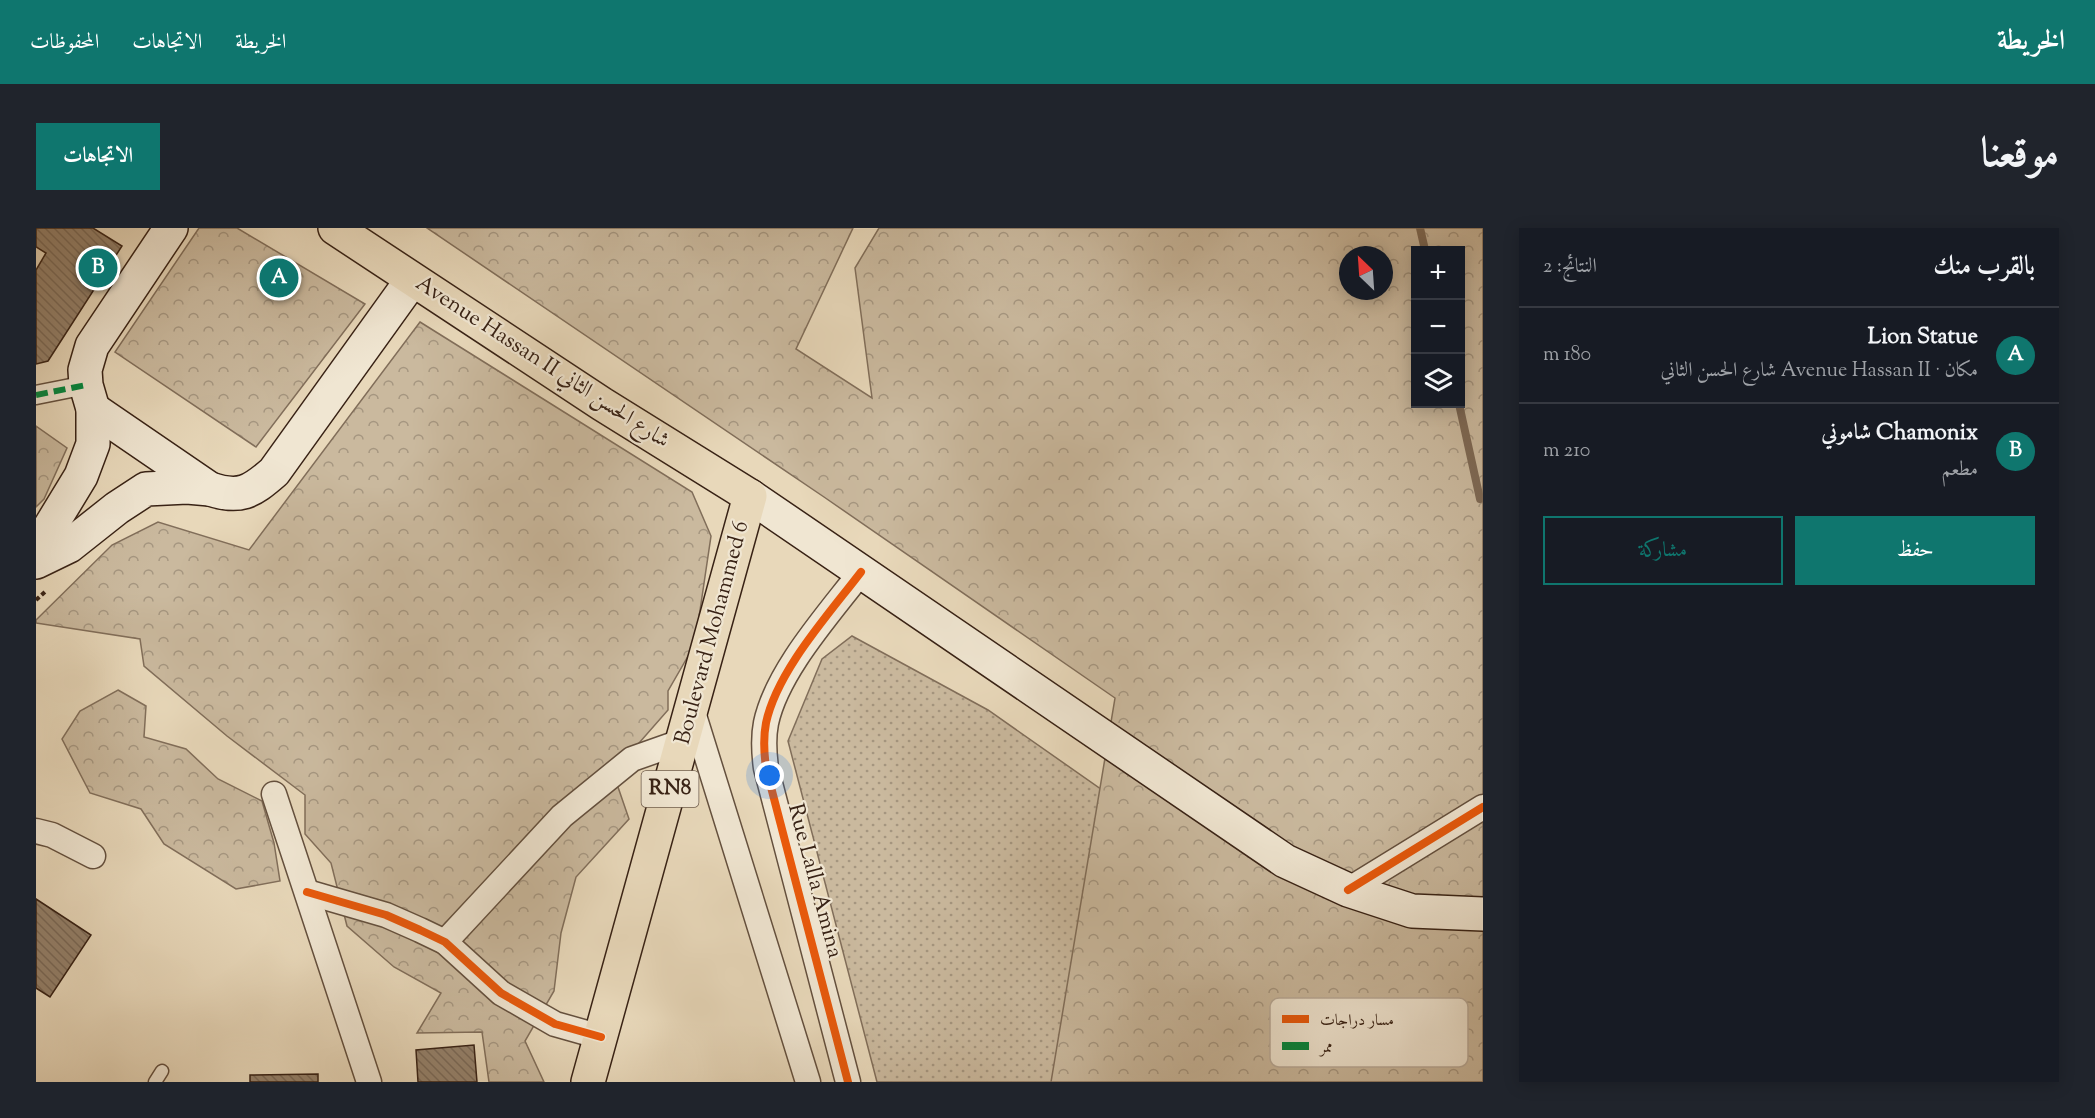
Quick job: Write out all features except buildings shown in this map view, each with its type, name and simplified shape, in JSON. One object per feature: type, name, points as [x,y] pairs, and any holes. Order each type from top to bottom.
[{"type":"main road","points":[[36,556],[84,468],[93,444],[86,363],[92,346],[171,228]]},
{"type":"main road","name":"Avenue Hassan II شارع الحسن الثاني","points":[[335,228],[602,404],[750,496]]},
{"type":"main road","points":[[36,562],[69,546],[117,508],[146,489],[187,487],[210,489],[225,494],[240,494],[255,488],[274,472],[412,280]]},
{"type":"main road","points":[[89,397],[210,489]]},
{"type":"main road","points":[[750,496],[1285,861],[1348,890],[1412,911],[1483,914]]},
{"type":"main road","name":"Boulevard Mohammed 6","points":[[588,1082],[750,496]]},
{"type":"street","points":[[36,395],[89,397]]},
{"type":"street","name":"Rue Lalla Amina","points":[[848,1082],[766,768],[764,746],[766,723],[777,688],[861,572]]},
{"type":"street","points":[[692,709],[808,1082]]},
{"type":"street","points":[[445,942],[562,816],[632,759],[683,741]]},
{"type":"street","points":[[274,794],[369,1082]]},
{"type":"street","points":[[1348,890],[1483,807]]},
{"type":"street","points":[[36,831],[52,835],[93,856]]},
{"type":"street","points":[[307,892],[386,915],[445,942],[501,993],[555,1024],[601,1037]]},
{"type":"lane","points":[[155,1082],[162,1071]]},
{"type":"green space","points":[[199,228],[237,228],[365,304],[256,447],[115,352]]},
{"type":"green space","points":[[427,228],[853,228],[796,349],[872,398],[855,268],[879,228],[1483,228],[1483,1082],[1051,1082],[1115,698],[824,497]]},
{"type":"green space","points":[[420,322],[692,492],[711,536],[695,644],[668,691],[668,710],[618,767],[618,787],[629,819],[576,877],[561,933],[554,991],[525,1041],[544,1082],[489,1082],[482,1032],[417,1033],[441,993],[394,967],[347,926],[331,863],[305,834],[305,795],[227,736],[144,666],[140,639],[36,623],[36,620],[112,545],[158,522],[249,550]]},
{"type":"green space","points":[[36,426],[67,448],[44,499],[36,507]]},
{"type":"green space","points":[[852,636],[988,710],[1245,890],[1379,998],[1270,998],[1270,1067],[1464,1067],[1483,1082],[877,1082],[788,741],[822,659]]},
{"type":"green space","points":[[118,690],[146,706],[144,737],[186,749],[218,779],[262,801],[274,843],[280,881],[236,889],[164,844],[141,809],[90,793],[62,739],[80,711]]},
{"type":"waterway","points":[[1420,228],[1424,246]]},
{"type":"waterway","points":[[1460,408],[1480,499]]},
{"type":"marked path","points":[[36,395],[86,385]]},
{"type":"cycle path","points":[[848,1082],[766,768],[764,740],[772,703],[792,663],[861,572]]},
{"type":"cycle path","points":[[1348,890],[1483,807]]},
{"type":"cycle path","points":[[307,892],[386,915],[445,942],[501,993],[555,1024],[601,1037]]},
{"type":"place","name":"Chamonix شاموني","points":[[98,268]]},
{"type":"place","name":"Lion Statue","points":[[279,278]]}]
